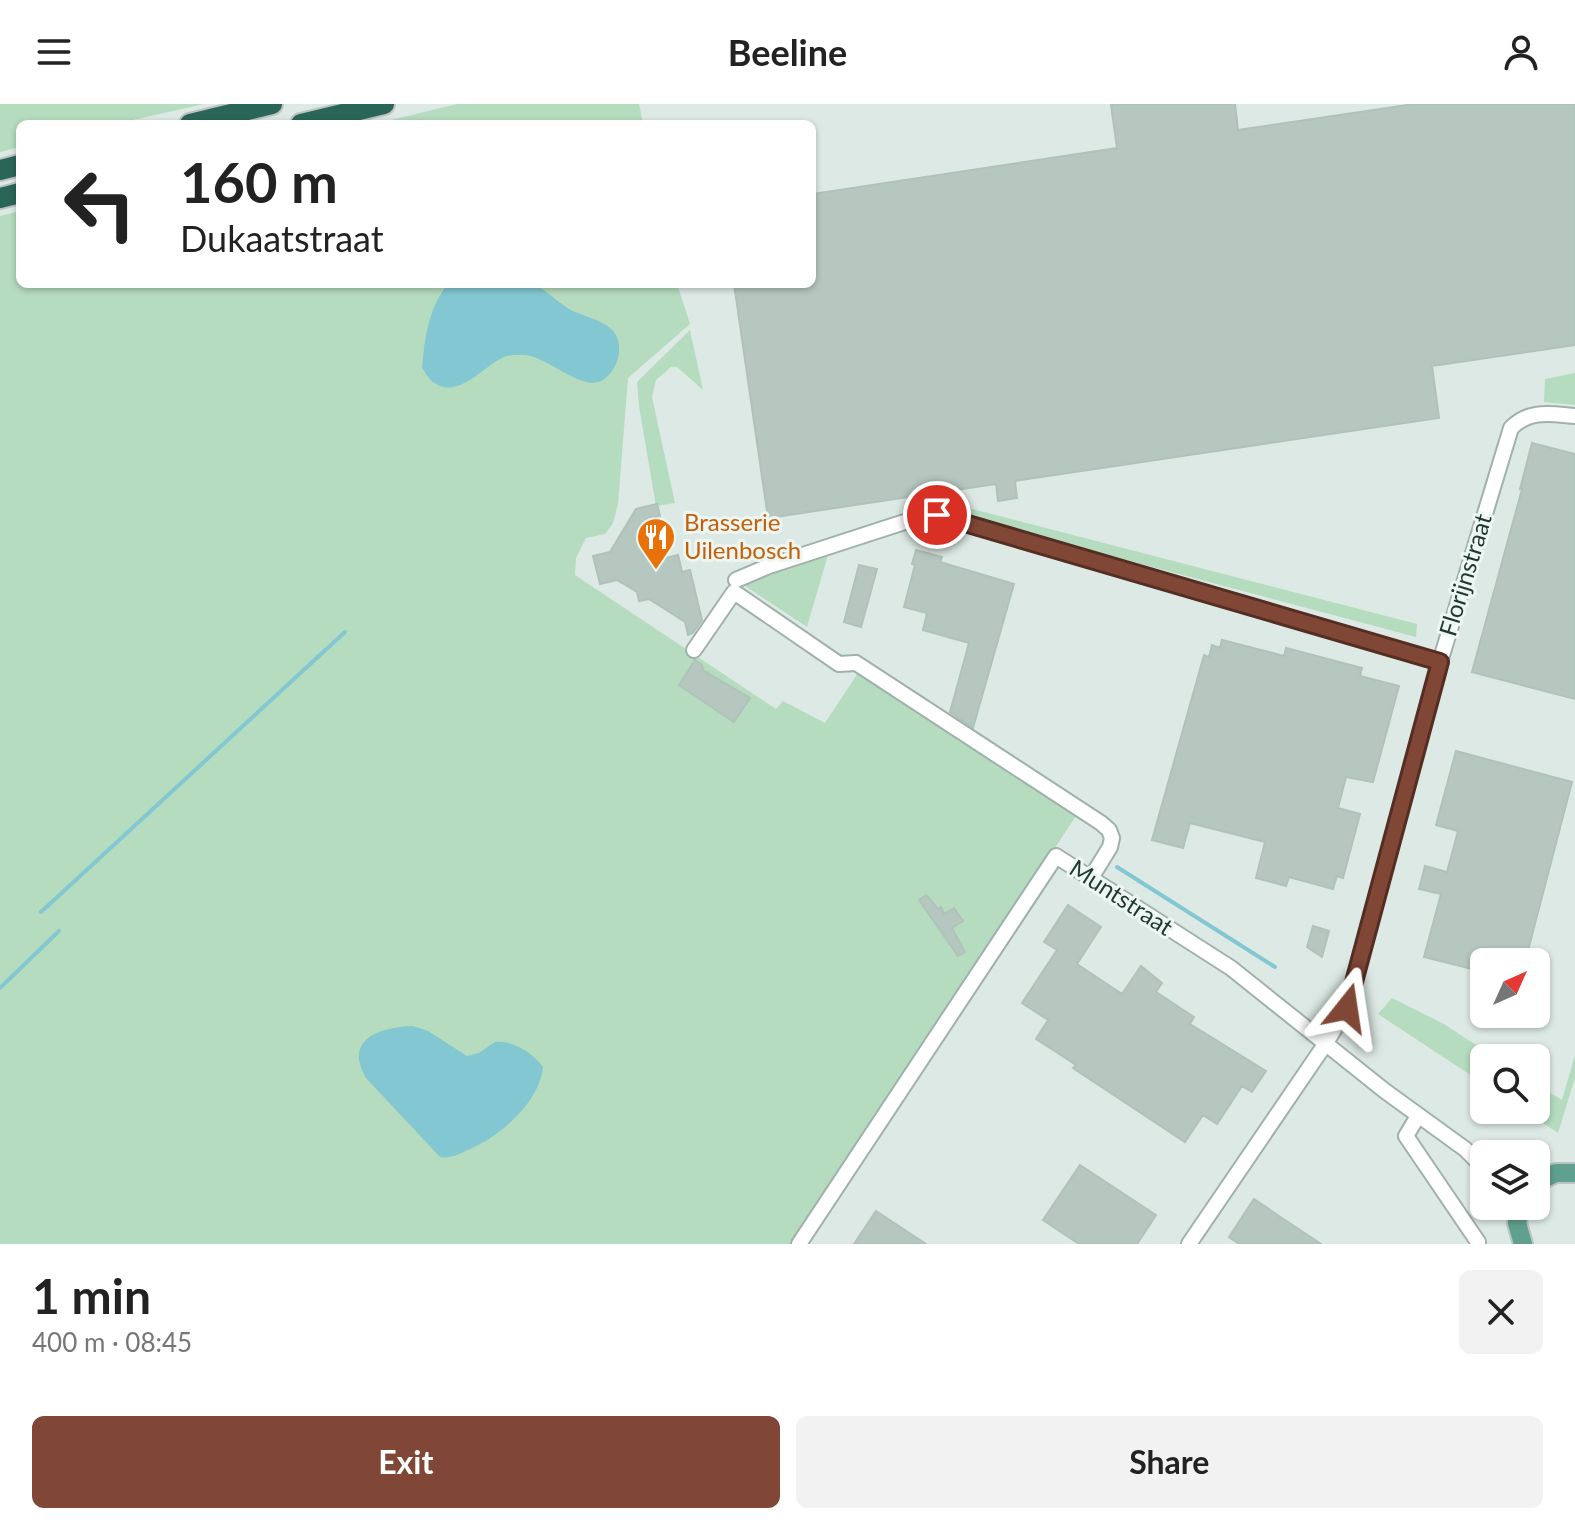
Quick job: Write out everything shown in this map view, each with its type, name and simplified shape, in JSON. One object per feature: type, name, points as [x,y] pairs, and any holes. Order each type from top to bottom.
[{"type":"highway","points":[[206,120],[272,104]]},
{"type":"highway","points":[[318,120],[384,104]]},
{"type":"main road","points":[[1550,1176],[1573,1166]]},
{"type":"main road","points":[[1518,1220],[1523,1244]]},
{"type":"street","name":"Florijnstraat","points":[[1326,1043],[1347,1008],[1440,662],[1511,428],[1520,419],[1535,413],[1575,416]]},
{"type":"street","points":[[736,580],[769,566],[923,516],[937,515],[1440,662]]},
{"type":"street","points":[[694,650],[734,592],[839,664],[856,663],[1109,830],[1112,838],[1110,847],[1091,878]]},
{"type":"street","name":"Muntstraat","points":[[799,1244],[1056,856],[1231,968],[1326,1043]]},
{"type":"street","points":[[1189,1244],[1326,1043],[1470,1154]]},
{"type":"street","points":[[1418,1116],[1406,1136],[1478,1242]]},
{"type":"street","points":[[1465,1149],[1470,1151]]},
{"type":"green space","points":[[0,104],[204,104],[133,120],[16,120],[16,148],[0,152]]},
{"type":"green space","points":[[457,104],[639,104],[642,120],[391,120]]},
{"type":"green space","points":[[16,212],[16,288],[678,288],[690,324],[628,378],[618,504],[613,523],[605,534],[586,538],[576,558],[575,575],[776,709],[783,701],[825,723],[860,670],[1082,807],[792,1244],[0,1244],[0,216]]},
{"type":"green space","points":[[690,330],[703,390],[677,367],[671,367],[656,380],[652,397],[675,503],[656,506],[637,382]]},
{"type":"green space","points":[[1575,373],[1575,405],[1544,402],[1545,379]]},
{"type":"green space","points":[[945,502],[1417,624],[1416,637],[919,505]]},
{"type":"green space","points":[[829,551],[807,627],[745,586],[755,577]]},
{"type":"green space","points":[[1392,998],[1444,1024],[1475,1044],[1470,1044],[1470,1075],[1378,1014]]},
{"type":"green space","points":[[1575,1055],[1575,1078],[1558,1133],[1544,1124],[1550,1124],[1550,1093],[1562,1100]]},
{"type":"water","points":[[445,288],[539,288],[569,309],[597,320],[612,330],[619,346],[616,365],[604,379],[593,383],[573,377],[531,356],[510,355],[461,385],[442,387],[432,381],[422,368],[426,335]]},
{"type":"water","points":[[413,1026],[428,1031],[467,1056],[479,1053],[495,1042],[522,1048],[543,1067],[534,1093],[517,1116],[494,1135],[459,1154],[440,1157],[366,1078],[360,1065],[359,1054],[368,1038],[388,1029]]},
{"type":"building","points":[[1235,104],[1238,130],[1414,104],[1575,104],[1575,345],[1432,366],[1439,418],[1015,481],[1017,498],[998,501],[996,484],[768,518],[735,288],[816,288],[816,193],[1117,148],[1111,105]]},
{"type":"building","points":[[1532,443],[1575,454],[1575,699],[1472,672]]},
{"type":"building","points":[[657,504],[660,516],[648,519],[658,560],[678,555],[682,572],[690,570],[702,620],[688,635],[685,622],[649,599],[639,601],[637,592],[617,580],[600,584],[593,556],[610,552],[636,509]]},
{"type":"building","points":[[916,550],[942,557],[940,562],[1014,584],[973,728],[950,712],[969,643],[923,630],[927,613],[904,607]]},
{"type":"building","points":[[859,565],[877,569],[861,627],[844,622]]},
{"type":"building","points":[[1222,640],[1284,656],[1286,648],[1362,668],[1360,676],[1399,686],[1373,782],[1346,777],[1338,808],[1360,814],[1343,878],[1337,876],[1333,889],[1289,877],[1286,886],[1256,878],[1265,842],[1190,823],[1183,848],[1152,840],[1204,655],[1209,657],[1212,645],[1220,648]]},
{"type":"building","points":[[695,660],[703,670],[750,698],[734,722],[679,685]]},
{"type":"building","points":[[1456,751],[1572,782],[1529,948],[1470,948],[1470,968],[1424,957],[1441,894],[1419,889],[1425,866],[1447,872],[1458,831],[1436,825]]},
{"type":"building","points":[[926,895],[938,909],[941,907],[944,914],[954,908],[963,921],[952,928],[965,952],[958,956],[919,900]]},
{"type":"building","points":[[1068,905],[1101,927],[1077,964],[1122,994],[1141,966],[1162,983],[1156,992],[1194,1017],[1190,1024],[1266,1071],[1252,1092],[1242,1086],[1217,1124],[1203,1115],[1185,1142],[1073,1068],[1076,1065],[1036,1039],[1048,1020],[1022,1003],[1057,950],[1044,942]]},
{"type":"building","points":[[1313,926],[1329,931],[1322,957],[1307,947]]},
{"type":"building","points":[[1080,1165],[1156,1215],[1137,1244],[1079,1244],[1043,1220]]},
{"type":"building","points":[[1254,1199],[1321,1244],[1239,1244],[1229,1237]]},
{"type":"building","points":[[876,1211],[926,1244],[854,1244]]},
{"type":"waterway","points":[[41,912],[345,632]]},
{"type":"waterway","points":[[1117,867],[1275,967]]},
{"type":"waterway","points":[[0,988],[59,931]]},
{"type":"place","name":"Brasserie Uilenbosch","points":[[656,571]]},
{"type":"route","points":[[937,515],[1440,662],[1347,1008]]}]
